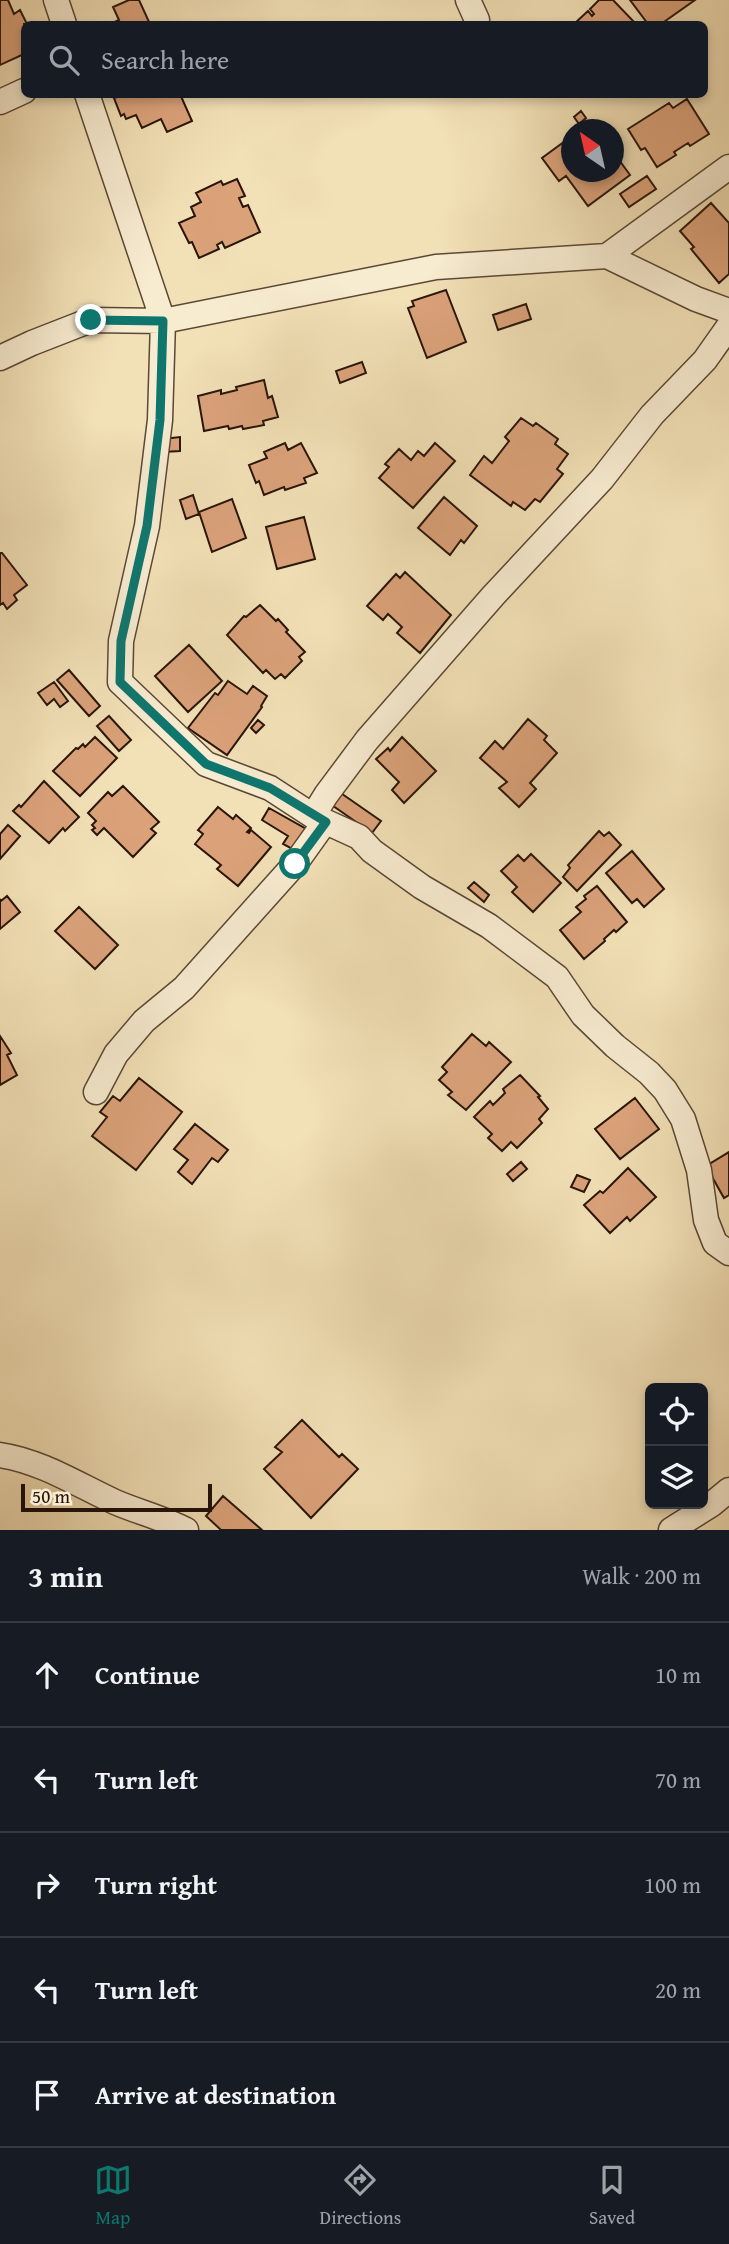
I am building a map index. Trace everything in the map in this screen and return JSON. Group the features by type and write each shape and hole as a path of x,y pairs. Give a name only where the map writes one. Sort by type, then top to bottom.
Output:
{"street":[{"path":"56,0 63,21"},
{"path":"0,102 21,92"},
{"path":"89,98 163,321 160,420 147,526 121,641 120,682 206,764 270,788 319,819 359,837 372,851 422,887 489,926 557,977 583,1015 615,1046 649,1073 683,1119 699,1170 706,1220 715,1243 729,1253"},
{"path":"607,256 729,167"},
{"path":"0,358 91,320 163,321 436,267 607,256 695,299 729,311"},
{"path":"96,1092 116,1054 144,1021 184,988 295,864 319,819 326,795 367,740 493,596 602,479 652,415 705,360 729,326"},
{"path":"0,1455 16,1457 62,1475 116,1502 186,1530"},
{"path":"671,1530 729,1490"}],"building":[{"path":"0,0 8,0 14,14 20,10 26,21 21,21 21,55 0,65"},
{"path":"129,0 139,0 149,21 117,21 119,20 113,7"},
{"path":"599,0 613,0 633,21 577,21 588,11 592,16 594,14 590,9"},
{"path":"630,0 695,0 665,21 646,21"},
{"path":"114,98 182,98 192,121 167,132 161,119 142,128 136,115 126,119 124,114 121,116"},
{"path":"687,99 709,134 690,146 688,143 674,152 676,155 657,167 645,148 641,150 628,129 669,103 673,108"},
{"path":"581,111 586,118 575,119 574,117"},
{"path":"561,144 561,180 559,181 542,158"},
{"path":"624,167 630,175 624,179"},
{"path":"647,176 656,189 629,207 620,194"},
{"path":"237,179 245,196 239,198 243,207 248,205 260,232 225,248 222,242 217,245 219,249 199,258 179,223 195,216 191,207 201,202 196,193 221,181 223,185"},
{"path":"570,182 621,182 588,206"},
{"path":"711,203 729,223 729,274 719,283 680,231"},
{"path":"446,290 466,342 427,358 408,308 414,306 412,301"},
{"path":"526,304 531,319 498,330 493,315"},
{"path":"362,362 366,373 340,383 336,371"},
{"path":"264,380 268,398 272,396 278,417 263,421 264,425 243,429 242,426 229,429 228,426 204,431 198,396 221,390 221,394"},
{"path":"521,418 533,426 536,423 558,439 555,444 568,454 557,469 563,474 540,502 535,499 525,510 513,502 511,506 470,475 484,456 492,463 509,441 505,437"},
{"path":"180,437 180,451 163,452 163,439"},
{"path":"285,443 288,450 301,443 317,473 304,478 306,483 285,490 284,487 264,495 249,465 267,458 264,452"},
{"path":"435,443 455,461 413,508 379,478 389,467 385,464 399,449 411,460 418,451 424,456"},
{"path":"193,495 199,514 186,519 180,500"},
{"path":"444,497 477,526 464,543 461,540 450,555 418,528"},
{"path":"232,499 246,538 212,552 199,512"},
{"path":"304,517 315,559 277,569 266,527"},
{"path":"0,553 27,585 14,595 17,600 7,609 3,603 0,605"},
{"path":"405,572 451,615 420,653 397,633 402,627 388,614 383,620 367,606 396,574 400,578"},
{"path":"260,605 276,621 278,619 305,652 299,657 302,661 285,678 281,674 275,679 266,670 263,673 227,635 244,616"},
{"path":"189,645 222,681 188,712 155,676"},
{"path":"69,670 100,706 89,716 57,680"},
{"path":"228,681 247,694 253,686 267,696 227,755 188,728 215,693 218,695"},
{"path":"54,682 68,701 60,707 54,699 47,705 38,693"},
{"path":"109,716 131,740 119,751 97,726"},
{"path":"528,719 547,736 544,740 557,753 530,783 536,789 519,807 499,788 507,782 480,758 495,741 503,749"},
{"path":"258,720 264,725 256,733 251,728"},
{"path":"95,737 117,758 80,796 53,771 76,748 83,744 85,747"},
{"path":"402,737 436,771 404,803 392,790 399,782 376,759 388,748 390,751"},
{"path":"44,781 79,817 65,831 63,828 49,843 13,811 19,805 21,807"},
{"path":"123,786 159,822 151,829 156,833 133,857 104,828 97,835 92,830 96,821 88,813 108,792 112,796"},
{"path":"335,789 381,821 372,833 326,801"},
{"path":"218,807 233,819 236,815 251,828 247,832 251,830 271,847 238,886 217,869 221,865 195,844 203,834 198,830"},
{"path":"269,808 308,830 296,851 283,844 288,836 262,820"},
{"path":"8,825 20,836 0,859 0,834"},
{"path":"599,831 604,836 609,832 621,845 577,891 563,877 570,868 568,865"},
{"path":"632,851 664,889 644,907 637,899 632,903 606,873"},
{"path":"531,854 561,883 533,912 512,892 517,887 501,871 518,855 524,861"},
{"path":"474,882 489,895 484,902 468,888"},
{"path":"597,886 627,922 616,932 614,930 584,959 560,930 581,912 576,907 586,899 584,896"},
{"path":"7,896 20,912 0,929 0,899 1,901"},
{"path":"79,907 118,945 95,969 55,931"},
{"path":"472,1034 486,1046 489,1042 511,1062 466,1110 448,1095 452,1092 439,1080 447,1072 442,1067"},
{"path":"0,1036 11,1053 7,1055 17,1075 0,1085"},
{"path":"520,1075 548,1109 539,1119 542,1123 517,1148 511,1142 502,1151 488,1138 492,1134 474,1117 490,1101 493,1105 505,1093 503,1089"},
{"path":"139,1078 182,1112 136,1170 92,1136 107,1117 100,1112 113,1096 120,1101"},
{"path":"635,1098 659,1129 620,1159 595,1129"},
{"path":"195,1124 228,1150 218,1162 212,1158 192,1184 178,1172 188,1160 174,1149"},
{"path":"729,1152 729,1195 724,1198 706,1166"},
{"path":"521,1162 527,1169 513,1181 507,1174"},
{"path":"628,1168 656,1197 630,1221 627,1217 610,1233 584,1205 600,1191 603,1193"},
{"path":"577,1175 590,1180 584,1192 571,1187"},
{"path":"302,1420 339,1457 342,1454 358,1469 311,1518 264,1469 282,1452 275,1447"},
{"path":"223,1496 262,1530 221,1530 206,1516"}],"route":[{"path":"91,320 163,321 160,420 147,526 121,641 120,682 206,764 270,788 326,822 295,864"}]}
